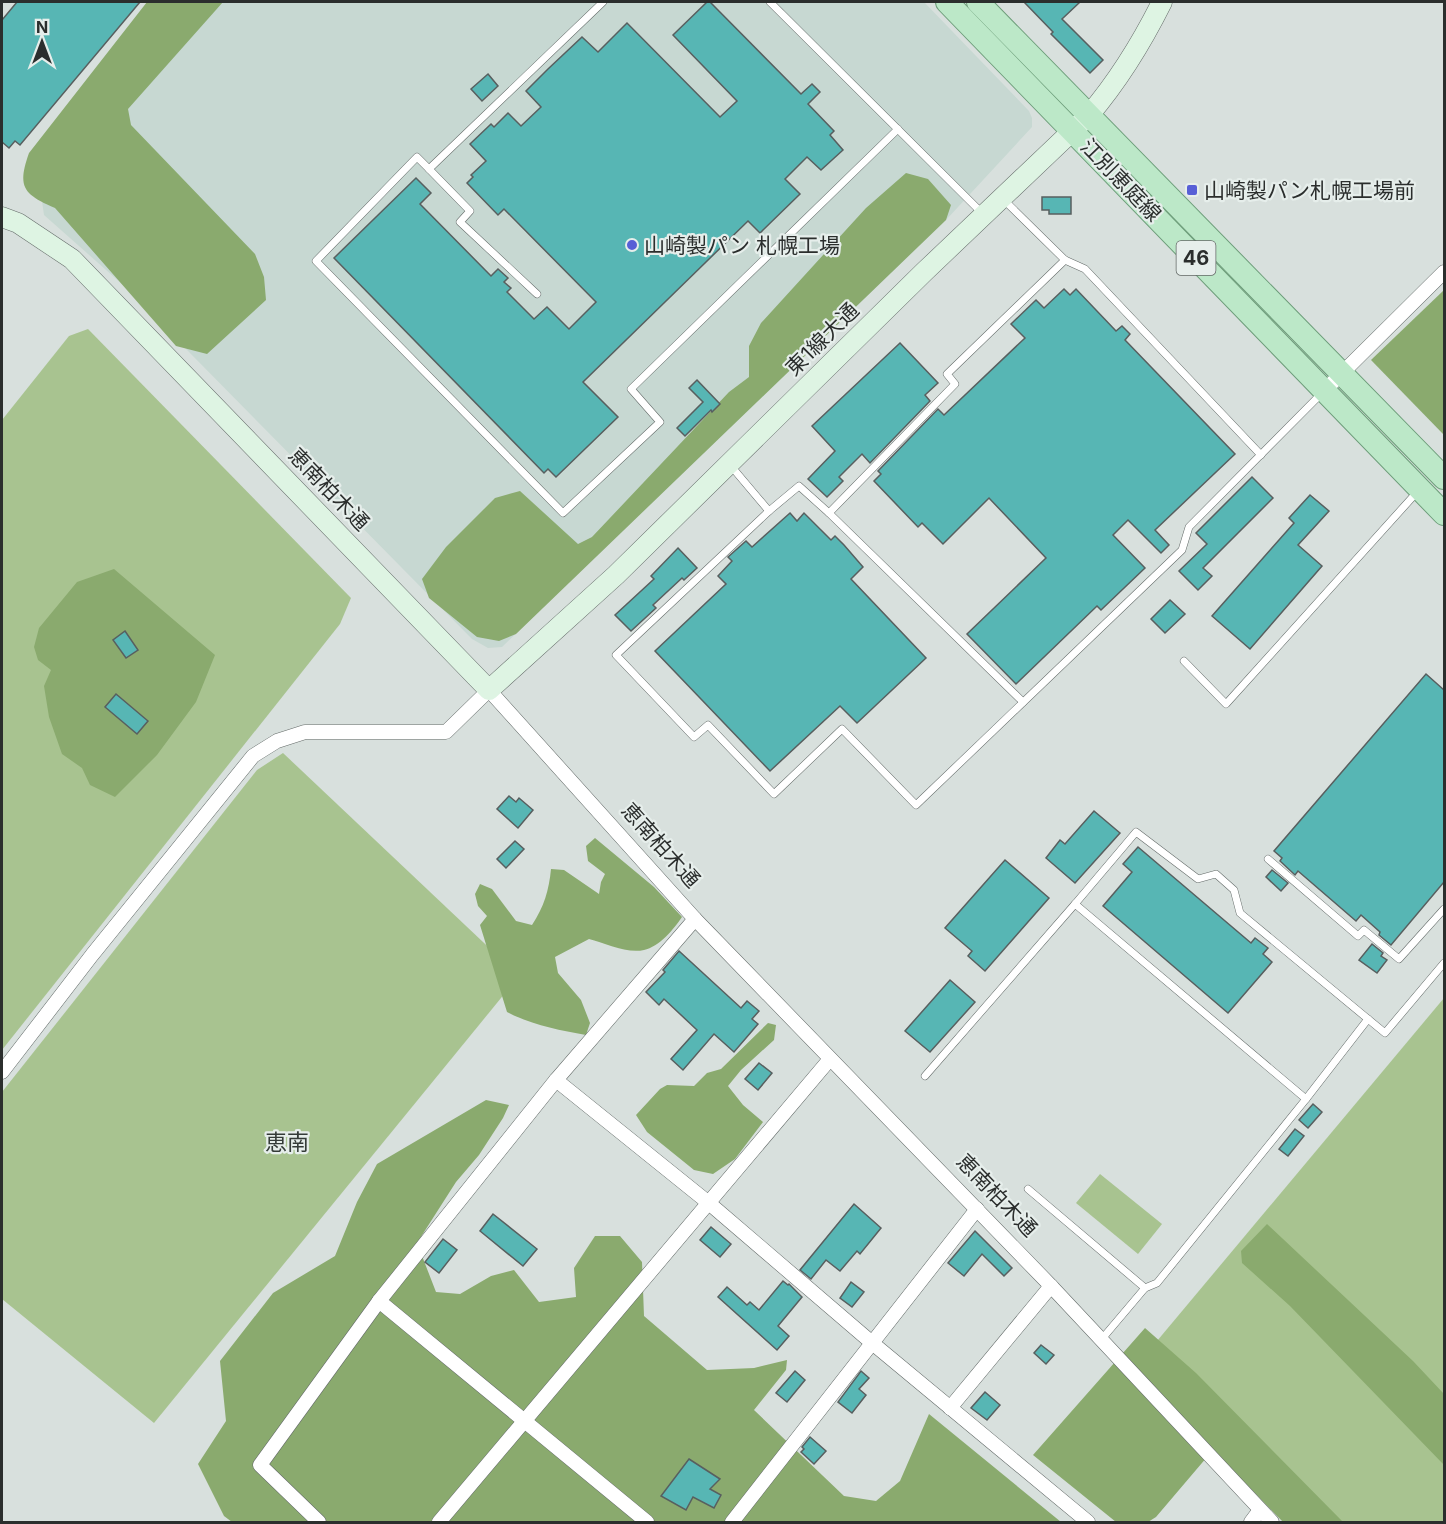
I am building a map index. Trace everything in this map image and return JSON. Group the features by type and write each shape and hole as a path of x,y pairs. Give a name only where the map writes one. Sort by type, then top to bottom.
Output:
{"main road":[{"name":"江別恵庭線","path":"947,2 1081,123 1342,374 1444,478"},
{"name":"江別恵庭線","path":"978,2 1081,123 1324,391 1444,514"}],"street":[{"name":"東1線大通","path":"489,690 616,575 983,214 1081,123 1107,93 1146,33 1162,2"},
{"name":"恵南柏木通","path":"2,217 18,224 72,259 489,690 695,919 1051,1286 1272,1522"},
{"path":"1324,391 1444,272"},
{"path":"2,1072 99,946 253,756 278,741 305,732 446,732 489,690"},
{"path":"319,1522 260,1465 379,1301 556,1080 695,919"},
{"path":"439,1522 710,1204 830,1059"},
{"path":"556,1080 710,1204 871,1342 1088,1522"},
{"path":"732,1522 977,1209"},
{"path":"950,1408 1051,1286"},
{"path":"379,1301 647,1522"},
{"path":"1251,1522 1260,1510"}],"lane":[{"path":"429,169 603,2"},
{"path":"770,2 983,214"},
{"path":"537,294 460,222 470,210 417,158 316,261 563,513 660,422 631,389 898,129"},
{"path":"1002,198 1065,260 1085,269 1261,455"},
{"path":"829,513 955,384 947,374 1065,260"},
{"path":"1023,702 799,486 769,511 616,655 694,737 708,725 774,794 842,729 916,805 1182,550 1189,527 1324,391"},
{"path":"729,464 769,511"},
{"path":"1184,661 1226,704 1420,489"},
{"path":"925,1076 1136,832 1198,879 1216,874 1234,890 1240,913 1385,1032 1444,963"},
{"path":"1268,859 1358,936 1364,930 1400,959 1444,909"},
{"path":"1075,904 1306,1099"},
{"path":"1101,1340 1145,1288 1157,1282 1368,1019"},
{"path":"1028,1189 1145,1288"}],"shaded area":[{"path":"178,2 924,2 1029,111 1032,127 946,220 502,647 488,648 472,639 123,285 44,215 39,181"}],"green space":[{"path":"147,2 223,2 128,109 131,125 255,254 264,277 266,300 207,354 176,346 55,208 30,193 24,182 25,165 29,153"},
{"path":"906,173 928,179 951,205 946,220 516,634 499,641 477,637 429,598 422,579 446,547 495,498 520,491 578,544 592,537 729,392 749,377 749,346 761,323 866,208"},
{"path":"1444,290 1444,435 1371,360"},
{"path":"88,329 351,598 340,624 2,1050 2,420 69,336"},
{"path":"114,569 215,655 196,702 157,755 115,797 90,785 82,768 62,754 49,717 44,686 51,670 38,660 34,647 39,628 77,582"},
{"path":"283,753 519,976 154,1423 2,1299 2,1092 257,770"},
{"path":"595,838 654,887 682,917 661,941 644,950 623,949 589,939 555,957 558,973 581,1000 590,1023 586,1035 536,1024 507,1012 480,925 487,916 478,906 475,894 480,884 492,889 516,921 532,925 545,898 551,869 564,870 599,894 605,874 588,861 586,846"},
{"path":"1444,998 1444,1522 1337,1522 1157,1341"},
{"path":"768,1023 776,1025 774,1040 741,1070 728,1086 743,1105 763,1122 735,1159 713,1174 694,1170 647,1132 636,1115 660,1089 667,1085 694,1086 707,1073 721,1069"},
{"path":"486,1100 509,1105 479,1155 456,1182 417,1243 436,1292 460,1294 491,1276 514,1270 539,1302 576,1297 574,1268 595,1236 620,1236 642,1262 644,1316 707,1370 754,1368 787,1360 786,1370 754,1410 844,1496 876,1501 900,1481 929,1414 1061,1522 232,1522 224,1516 198,1464 226,1421 220,1361 273,1293 335,1256 357,1202 377,1164"},
{"path":"1100,1174 1162,1224 1138,1254 1076,1203"},
{"path":"1267,1224 1413,1361 1444,1394 1444,1465 1290,1306 1242,1263 1241,1251"},
{"path":"1145,1328 1196,1373 1343,1522 1283,1522 1213,1450 1156,1517 1148,1522 1116,1522 1033,1455"}],"building":[{"path":"17,2 140,2 20,145 15,141 9,148 2,142 2,20"},
{"name":"山崎製パン 札幌工場","path":"707,2 710,2 801,94 812,84 820,92 808,104 834,131 830,135 843,150 821,170 807,157 785,179 800,194 760,233 748,221 583,382 618,417 556,477 548,469 544,473 334,258 416,178 431,193 420,204 491,276 498,269 508,278 504,282 511,288 507,292 534,319 547,307 569,329 596,302 504,209 498,215 467,183 473,177 471,175 486,161 470,144 491,124 494,127 508,113 521,126 541,107 526,91 548,69 582,37 598,52 627,23 720,117 737,101 673,35"},
{"path":"1024,2 1080,2 1062,19 1103,60 1090,73 1051,34 1053,32"},
{"path":"488,74 498,86 482,101 471,89"},
{"path":"1042,197 1071,197 1071,214 1049,214 1049,210 1042,210"},
{"path":"1064,289 1070,295 1076,289 1116,331 1122,326 1130,334 1125,340 1235,454 1155,530 1169,545 1161,553 1128,520 1113,535 1145,568 1101,610 1097,606 1016,684 967,634 1046,558 989,498 943,544 922,523 918,527 874,481 881,474 878,471 938,409 944,415 1025,338 1011,324 1036,300 1044,308"},
{"path":"900,343 938,383 925,395 930,401 870,463 862,454 839,477 843,481 827,497 808,479 835,451 812,426"},
{"path":"697,380 720,404 685,436 677,428 703,402 689,388"},
{"path":"1252,477 1273,498 1203,568 1212,576 1198,590 1179,571 1207,544 1196,533"},
{"path":"1310,495 1329,511 1298,545 1322,566 1250,649 1212,616 1294,523 1289,518"},
{"path":"790,513 797,521 804,513 831,540 835,536 844,545 863,567 851,579 926,658 857,723 840,706 770,771 655,651 726,584 718,576 732,561 728,557 746,541 752,547"},
{"path":"678,548 697,568 684,580 682,578 653,605 656,608 631,631 615,615 654,579 651,576"},
{"path":"1170,600 1185,614 1165,633 1151,619"},
{"path":"125,631 138,650 126,658 113,640"},
{"path":"1426,674 1444,690 1444,882 1391,945 1361,915 1356,921 1298,871 1295,875 1280,861 1282,858 1274,851"},
{"path":"116,694 148,721 137,734 105,707"},
{"path":"509,796 516,802 519,798 533,810 518,828 497,809"},
{"path":"1094,811 1120,833 1075,883 1046,858 1060,840 1065,844"},
{"path":"515,841 524,849 506,868 497,859"},
{"path":"1138,847 1251,943 1255,938 1268,948 1263,954 1272,962 1228,1013 1103,906 1132,872 1123,864"},
{"path":"1005,860 1049,898 985,971 968,956 972,951 945,928"},
{"path":"1272,870 1288,883 1281,891 1266,877"},
{"path":"1372,944 1383,953 1381,956 1387,960 1377,973 1359,960"},
{"path":"679,951 741,1008 747,1001 759,1011 752,1019 758,1024 734,1052 714,1034 683,1070 671,1059 697,1030 664,999 659,1005 646,992 665,972 663,970"},
{"path":"950,980 975,1002 930,1052 905,1031"},
{"path":"759,1063 772,1073 758,1090 745,1079"},
{"path":"1313,1104 1322,1112 1308,1128 1299,1120"},
{"path":"1295,1129 1304,1136 1288,1156 1279,1149"},
{"path":"854,1204 881,1228 860,1254 857,1251 840,1271 826,1260 811,1279 800,1270"},
{"path":"493,1214 537,1249 523,1266 480,1231"},
{"path":"711,1227 731,1244 720,1257 700,1240"},
{"path":"975,1231 1012,1268 1004,1276 982,1254 964,1276 948,1263"},
{"path":"443,1239 457,1250 439,1273 425,1262"},
{"path":"783,1281 802,1297 778,1326 789,1336 777,1350 718,1297 727,1287 747,1305 750,1302 759,1310"},
{"path":"851,1282 864,1292 852,1307 840,1298"},
{"path":"1041,1345 1054,1355 1046,1364 1034,1353"},
{"path":"795,1371 805,1380 787,1402 776,1393"},
{"path":"861,1371 869,1378 859,1389 866,1395 852,1413 838,1402"},
{"path":"985,1392 1000,1405 987,1420 971,1408"},
{"path":"810,1437 826,1451 814,1464 801,1452"},
{"path":"689,1459 720,1479 710,1489 721,1495 714,1508 693,1497 686,1510 661,1496"}],"place":[{"name":"山崎製パン札幌工場前","path":"1192,190"},
{"name":"山崎製パン 札幌工場","path":"632,245"}],"district":[{"name":"恵南","path":"287,1142"}]}
